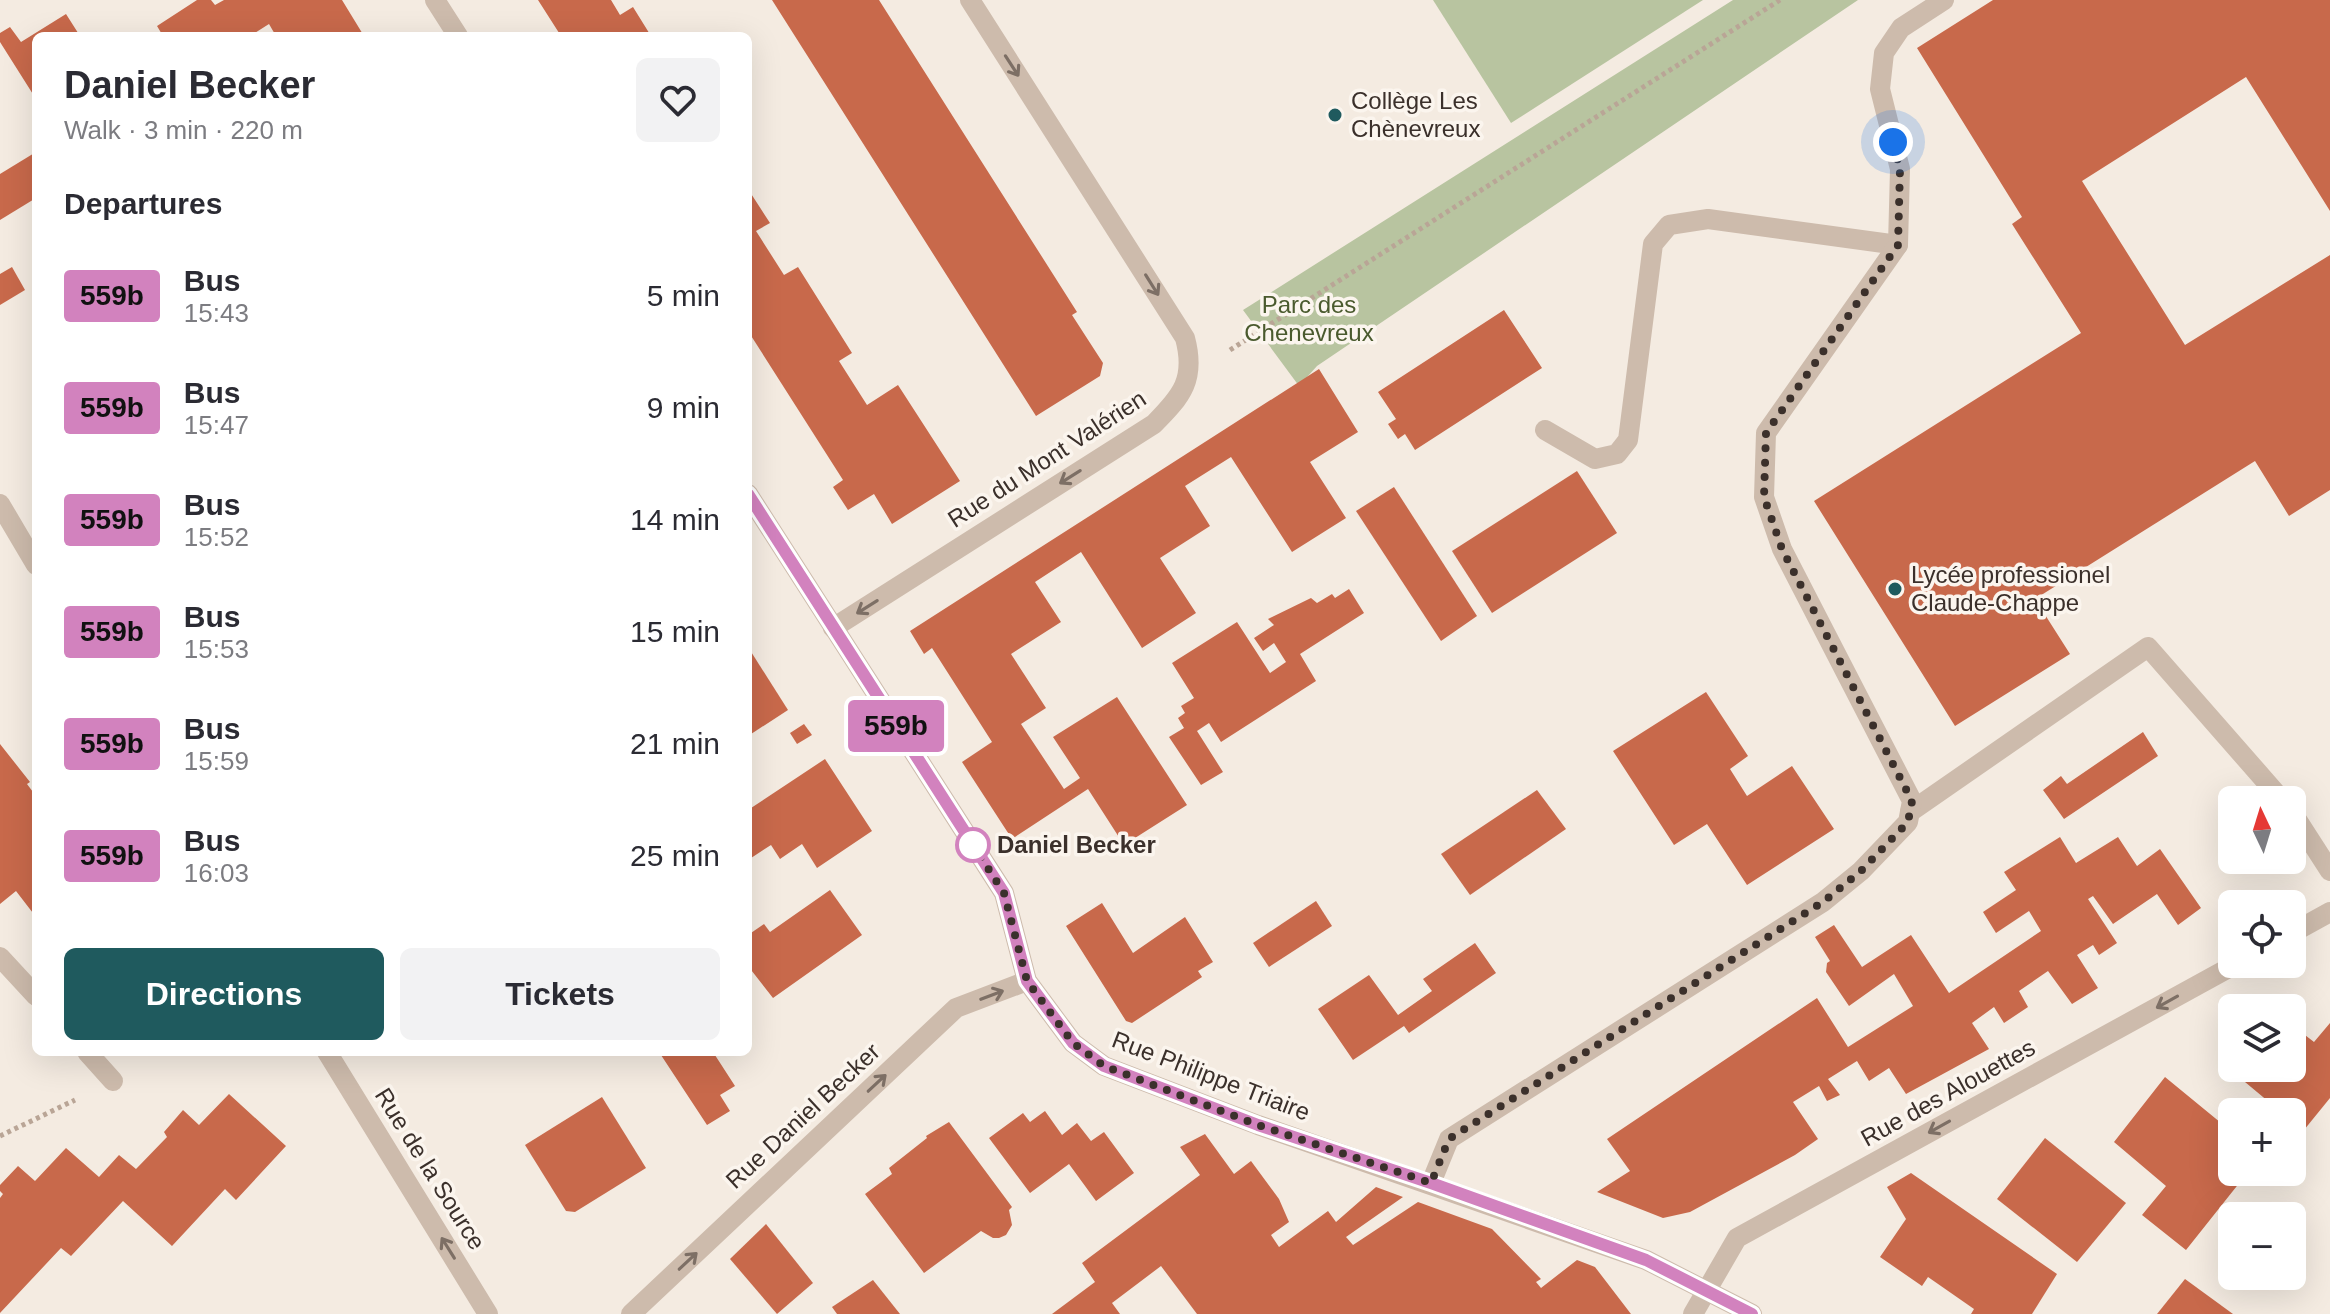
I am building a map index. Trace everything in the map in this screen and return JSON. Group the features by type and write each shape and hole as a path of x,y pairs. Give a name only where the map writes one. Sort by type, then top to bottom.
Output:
{"street":[{"path":"435,0 455,32"},
{"path":"970,0 1185,338 1190,357 1189,377"},
{"path":"1431,1183 1449,1139 1823,902 1861,871 1908,822 1912,801 1782,549 1764,497 1766,433 1898,245 1900,169 1880,89 1884,53 1901,28 1944,0"},
{"path":"1545,430 1595,459 1617,454 1628,440 1653,244 1669,225 1708,219 1898,245"},
{"name":"Rue du Mont Valérien","path":"833,628 1154,424 1176,402 1189,377"},
{"name":"Rue Philippe Triaire","path":"752,500 1004,893 1027,981 1073,1043 1104,1066 1258,1125 1646,1260 1752,1314"},
{"path":"0,504 32,558"},
{"path":"1910,812 2148,647 2270,786"},
{"path":"2306,834 2330,871"},
{"path":"2306,925 2330,912"},
{"path":"0,957 32,992"},
{"name":"Rue des Alouettes","path":"1693,1314 1737,1238 2218,974"},
{"name":"Rue Daniel Becker","path":"631,1314 956,1008 1027,981"},
{"path":"91,1056 113,1081"},
{"name":"Rue de la Source","path":"329,1056 488,1314"},
{"path":"1709,1290 1716,1314"}],"path":[{"path":"1189,377 1780,0"}],"green space":[{"path":"1433,0 1703,0 1511,123"},
{"name":"Parc des Chenevreux","path":"1733,0 1858,0 1317,366 1299,386 1243,310"}],"building":[{"path":"197,0 211,0 215,5 224,0 342,0 362,32 274,32 269,24 256,32 161,32 157,26"},
{"path":"538,0 611,0 620,15 633,7 649,32 558,32"},
{"path":"772,0 879,0 1077,312 1072,315 1103,363 1100,376 1036,416"},
{"path":"1993,0 2330,0 2330,211 2246,77 2082,181 2185,345 2330,255 2330,490 2289,516 2255,461 2035,599 2070,654 1955,726 1814,501 2081,333 2012,224 2022,217 1917,48"},
{"path":"66,14 77,32 37,32"},
{"path":"10,27 21,42 32,35 32,93 0,42 0,33"},
{"path":"32,154 32,200 0,220 0,174"},
{"path":"752,195 770,223 756,231 784,275 798,267 852,353 839,361 867,405 898,385 960,481 892,524 874,494 848,510 833,487 843,480 752,337"},
{"path":"12,267 25,290 0,305 0,274"},
{"path":"1504,310 1542,368 1415,450 1405,434 1398,439 1388,424 1396,419 1378,392"},
{"path":"1319,369 1358,432 1310,462 1346,518 1292,552 1231,457 1185,486 1210,526 1160,558 1196,613 1142,648 1081,552 1035,582 1061,622 1011,654 1046,708 1021,724 1064,789 1080,778 1053,737 1117,697 1187,805 1124,845 1088,789 1012,839 962,762 992,742 932,648 924,654 910,631"},
{"path":"1577,471 1617,533 1492,613 1452,551"},
{"path":"1394,487 1477,616 1441,641 1356,511"},
{"path":"1349,589 1364,613 1300,654 1316,681 1221,742 1209,723 1197,731 1223,772 1201,785 1169,737 1184,728 1178,718 1185,713 1181,706 1194,698 1172,663 1237,622 1270,673 1286,662 1274,643 1263,651 1254,638 1274,625 1268,619 1311,598 1317,603 1332,594 1335,598"},
{"path":"752,653 788,710 752,733"},
{"path":"1706,692 1748,756 1730,769 1747,796 1792,766 1834,829 1747,885 1707,824 1674,845 1613,751"},
{"path":"804,724 812,735 797,744 790,733"},
{"path":"2143,732 2158,756 2064,819 2043,790 2061,776 2067,784"},
{"path":"0,744 30,782 27,784 32,791 32,912 16,891 0,904"},
{"path":"825,759 872,831 817,868 802,844 780,859 771,845 752,857 752,807"},
{"path":"1537,790 1566,829 1470,895 1441,854"},
{"path":"2060,837 2076,863 2118,837 2137,866 2160,849 2201,908 2178,925 2157,894 2113,924 2093,896 2088,899 2117,943 2099,955 2093,945 2077,955 2098,988 2072,1004 2048,971 2019,991 2028,1007 2004,1023 1994,1007 1972,1023 1989,1049 1906,1094 1889,1068 1869,1081 1857,1061 1828,1079 1840,1095 1827,1101 1819,1086 1793,1102 1818,1139 1795,1155 1690,1212 1663,1218 1597,1192 1630,1171 1607,1139 1817,998 1848,1047 1913,1006 1894,974 1849,1006 1826,972 1830,961 1815,937 1834,925 1862,967 1911,935 1949,993 2041,931 2029,911 1996,933 1983,912 2016,890 2004,872"},
{"path":"830,890 862,935 773,998 752,971 752,932 764,924 770,932"},
{"path":"1316,901 1332,926 1269,967 1253,943"},
{"path":"1102,903 1133,953 1185,917 1213,962 1198,971 1202,977 1132,1023 1126,1021 1066,926"},
{"path":"1475,943 1496,973 1409,1033 1404,1026 1353,1060 1318,1009 1369,975 1398,1015 1432,991 1423,979"},
{"path":"2330,1023 2330,1098 2306,1128 2306,1098 2264,1098 2245,1082 2306,1082 2306,1036 2314,1042"},
{"path":"662,1056 716,1056 735,1086 720,1095 730,1111 707,1125"},
{"path":"2165,1077 2218,1121 2218,1186 2237,1186 2224,1202 2218,1202 2218,1210 2186,1250 2142,1215 2166,1186 2114,1142"},
{"path":"229,1094 286,1146 236,1200 225,1189 172,1246 123,1201 71,1256 61,1248 0,1313 0,1198 3,1194 0,1185 18,1166 35,1181 66,1148 99,1177 119,1155 136,1169 167,1137 164,1132 183,1110 199,1125"},
{"path":"602,1097 646,1168 575,1212 566,1211 525,1145"},
{"path":"1045,1111 1062,1135 1077,1123 1091,1141 1104,1132 1134,1173 1096,1201 1069,1164 1030,1193 989,1138 1023,1113 1030,1122"},
{"path":"949,1122 1012,1207 1009,1210 1012,1225 1006,1235 999,1238 981,1231 924,1273 865,1194 892,1174 889,1168 926,1136"},
{"path":"1205,1134 1234,1174 1251,1161 1279,1199 1289,1222 1271,1235 1279,1247 1328,1211 1336,1222 1376,1187 1403,1197 1346,1237 1353,1245 1418,1202 1492,1229 1541,1279 1536,1282 1541,1288 1577,1260 1595,1267 1631,1314 1197,1314 1161,1266 1112,1303 1120,1314 1052,1314 1095,1282 1082,1263 1200,1175 1180,1147"},
{"path":"2045,1138 2126,1203 2077,1262 1997,1199"},
{"path":"1911,1173 2057,1274 2032,1314 1971,1314 1974,1309 1928,1277 1922,1286 1880,1257 1906,1219 1887,1187"},
{"path":"766,1224 813,1283 777,1314 730,1259"},
{"path":"2185,1279 2233,1314 2157,1314"},
{"path":"873,1280 900,1314 837,1314 832,1307"}],"bus line":[{"name":"559b","path":"752,500 1004,893 1027,981 1073,1043 1104,1066 1258,1125 1646,1260 1752,1314"}],"place":[{"name":"Collège Les Chènevreux","path":"1335,115"},
{"name":"Lycée professionel Claude-Chappe","path":"1895,589"},
{"name":"Daniel Becker","path":"973,845"}],"route":[{"path":"973,845 1004,893 1027,981 1073,1043 1104,1066 1258,1125 1431,1183 1449,1139 1823,902 1861,871 1908,822 1912,801 1782,549 1764,497 1766,433 1898,245 1900,169 1893,142"}]}
